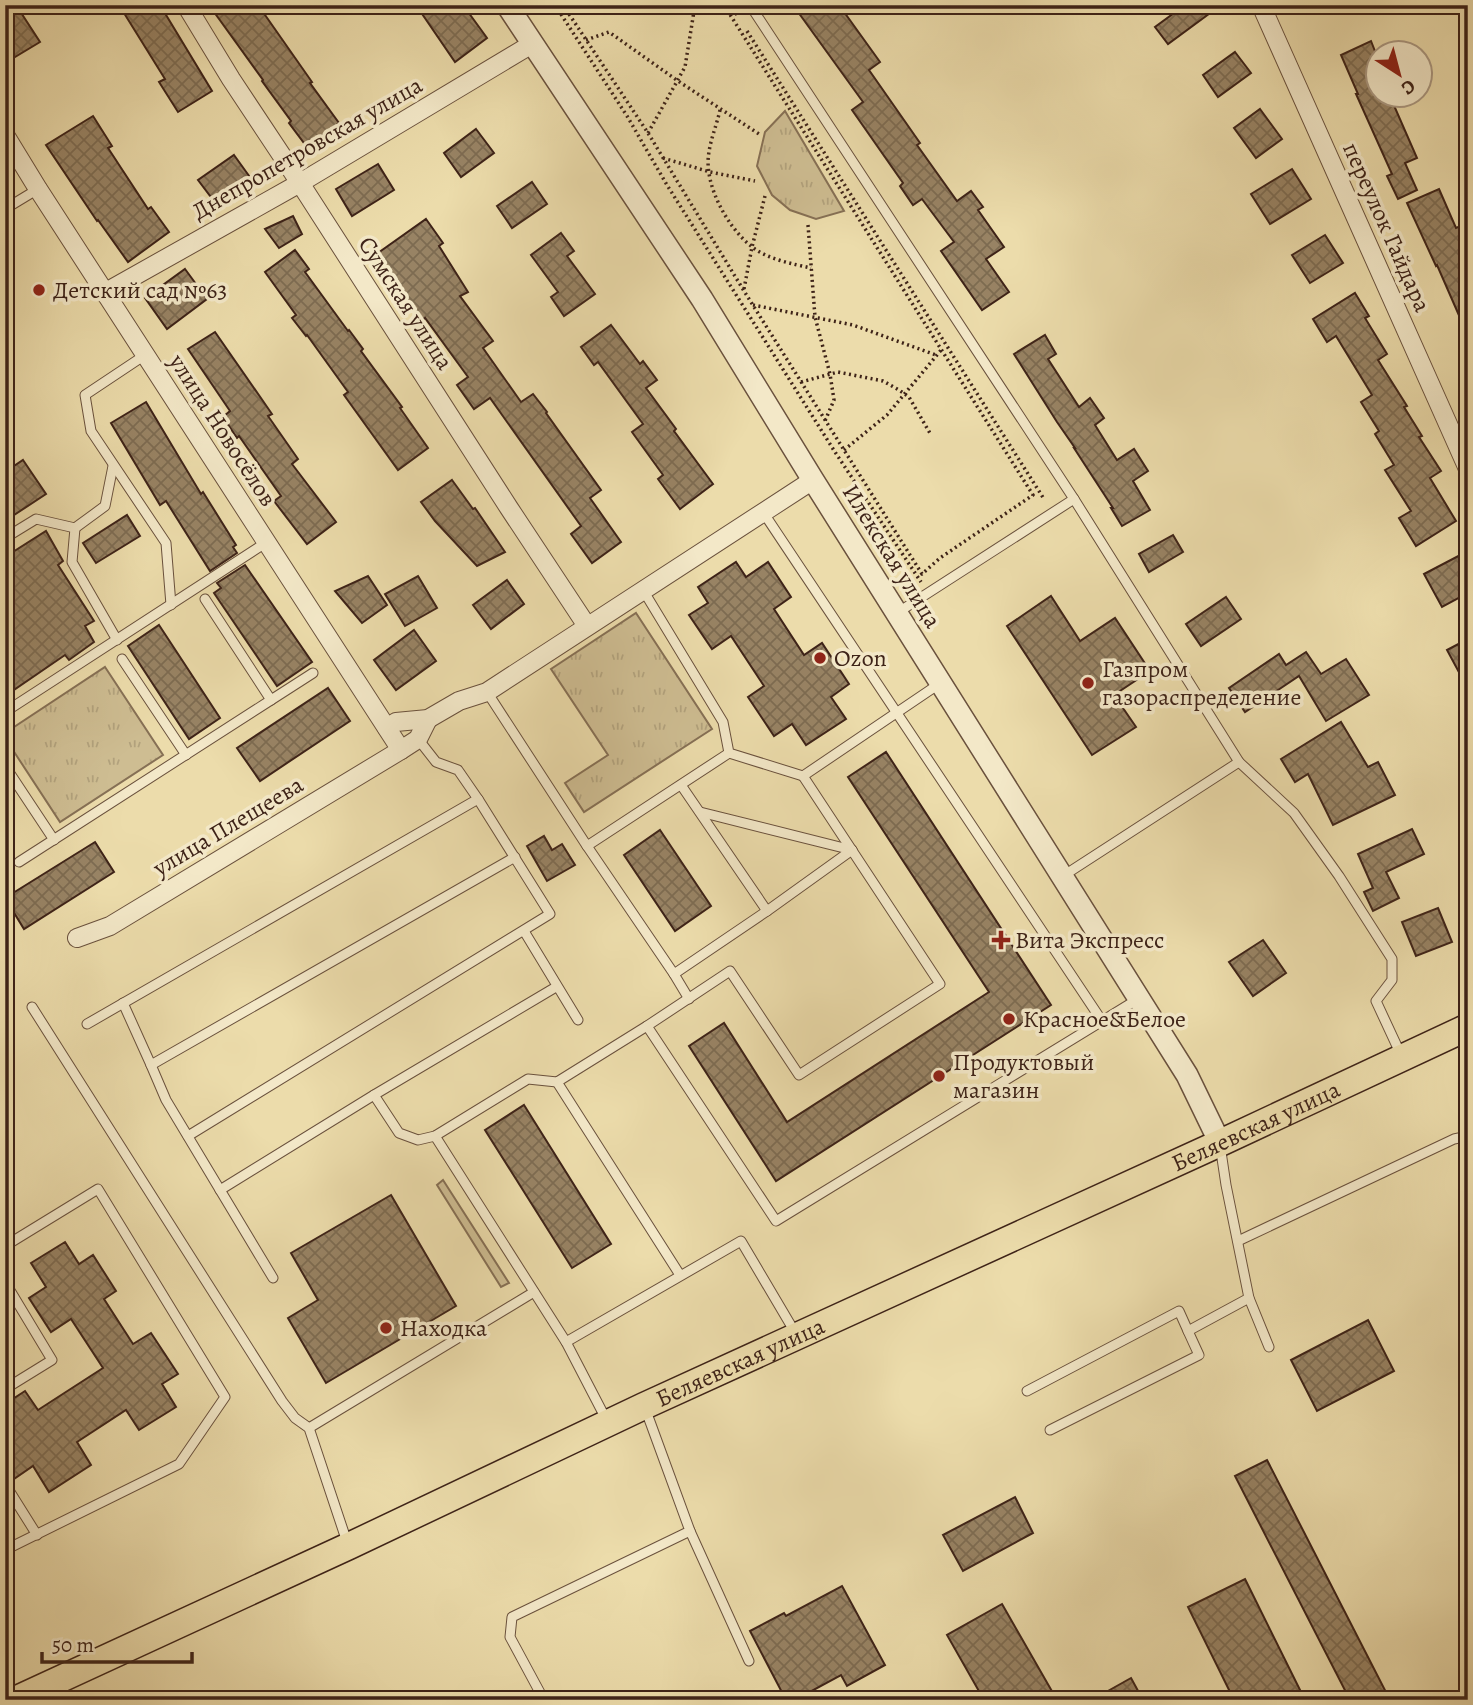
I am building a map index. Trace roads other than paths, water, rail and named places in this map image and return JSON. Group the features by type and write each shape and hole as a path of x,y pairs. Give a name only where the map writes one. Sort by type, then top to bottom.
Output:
{"main road":[{"name":"Беляевская улица","path":"15,1700 644,1406 1468,1027"}],"street":[{"name":"Сумская улица","path":"186,5 230,79 587,626"},
{"name":"Илекская улица","path":"507,5 702,299 813,481 1187,1075 1220,1143"},
{"name":"переулок Гайдара","path":"1261,5 1468,469"},
{"name":"Днепропетровская улица","path":"106,292 300,183 532,44"},
{"name":"улица Новосёлов","path":"5,135 401,750"},
{"path":"387,728 396,722 428,719 459,701 487,692 813,481"},
{"path":"418,739 428,719"},
{"name":"улица Плещеева","path":"77,938 110,926 418,739"}],"lane":[{"path":"750,5 1073,499 1239,762 1294,813 1339,876 1392,960 1392,980 1376,1001 1403,1058"},
{"path":"5,209 38,189"},
{"path":"145,355 85,395 91,431 166,543 171,605"},
{"path":"113,466 105,506 75,528 72,562 117,640"},
{"path":"897,613 1073,499"},
{"path":"763,512 1102,1021"},
{"path":"5,538 36,519 75,528"},
{"path":"5,712 267,542"},
{"path":"643,590 723,722 729,753"},
{"path":"205,599 271,701"},
{"path":"122,659 186,755"},
{"path":"19,862 313,673"},
{"path":"803,776 941,683"},
{"path":"487,692 689,999"},
{"path":"188,1136 551,914 458,770 436,762 418,739"},
{"path":"374,1095 400,1133 418,1140 435,1136 528,1079 557,1082 730,971 799,1075 940,984 803,776 729,753"},
{"path":"587,846 729,753"},
{"path":"1063,876 1239,762"},
{"path":"5,766 54,840"},
{"path":"681,785 767,911"},
{"path":"87,1024 478,799"},
{"path":"700,812 852,850"},
{"path":"674,974 852,850"},
{"path":"151,1065 515,857"},
{"path":"524,931 578,1020"},
{"path":"220,1190 556,987"},
{"path":"648,1026 776,1222 1139,998"},
{"path":"123,1003 166,1100 273,1278"},
{"path":"32,1007 282,1401 295,1418 309,1428 349,1546"},
{"path":"557,1082 680,1275"},
{"path":"435,1136 566,1342 608,1424"},
{"path":"1238,1241 1454,1139 1468,1136"},
{"path":"1220,1143 1249,1298 1269,1347"},
{"path":"5,1246 98,1189 225,1397 179,1464 5,1550"},
{"path":"566,1342 741,1241 797,1336"},
{"path":"5,1282 51,1360 5,1389"},
{"path":"309,1428 534,1292"},
{"path":"1188,1331 1249,1298"},
{"path":"1027,1391 1179,1311 1199,1355 1050,1430"},
{"path":"644,1406 690,1531 749,1661"},
{"path":"5,1484 37,1535"},
{"path":"544,1700 510,1637 512,1617 690,1531"}],"place":[{"name":"Детский сад №63","path":"39,290"},
{"name":"Ozon","path":"820,658"},
{"name":"Газпром газораспределение","path":"1088,683"},
{"name":"Вита Экспресс","path":"1001,940"},
{"name":"Красное&Белое","path":"1009,1019"},
{"name":"Продуктовый магазин","path":"939,1076"},
{"name":"Находка","path":"386,1328"}]}
